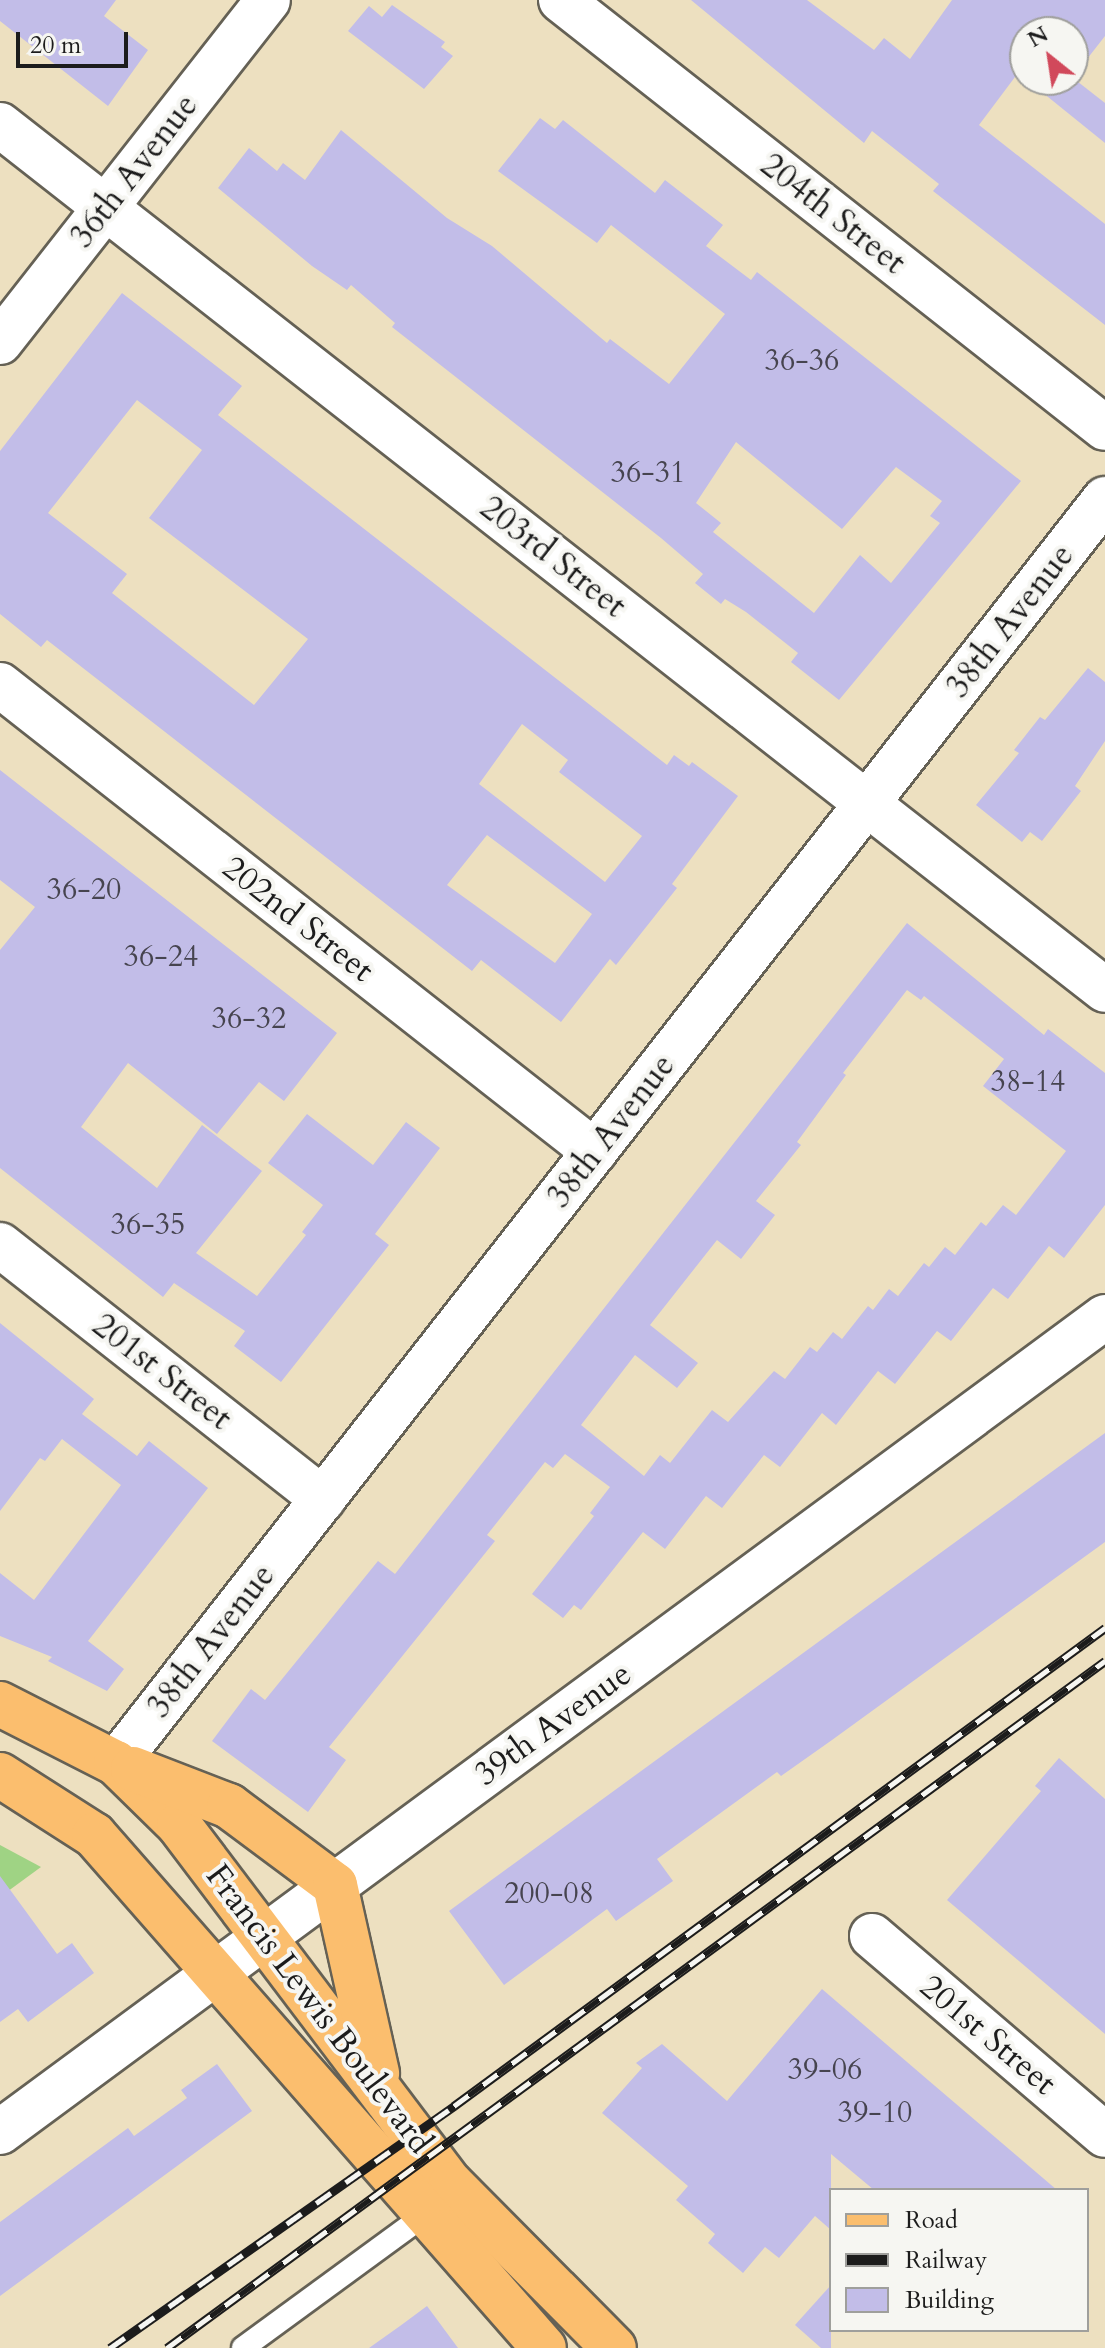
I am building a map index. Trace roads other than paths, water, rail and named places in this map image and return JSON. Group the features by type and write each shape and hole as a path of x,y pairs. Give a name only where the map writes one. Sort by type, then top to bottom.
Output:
{"main road":[{"name":"Francis Lewis Boulevard","path":"0,1704 116,1763 179,1825 451,2184 614,2348"},
{"path":"116,1763 229,1806 335,1885 380,2087"},
{"name":"Francis Lewis Boulevard","path":"0,1775 94,1835 544,2348"}],"street":[{"name":"36th Avenue","path":"0,342 268,0"},
{"name":"204th Street","path":"561,0 1105,428"},
{"name":"203rd Street","path":"0,125 1105,990"},
{"name":"38th Avenue","path":"116,1763 1105,499"},
{"name":"202nd Street","path":"0,685 595,1152"},
{"name":"201st Street","path":"0,1245 323,1499"},
{"name":"39th Avenue","path":"0,2132 1105,1317"},
{"name":"201st Street","path":"872,1936 1105,2135"}],"lane":[{"path":"243,2348 425,2215"}],"railway":[{"path":"110,2348 454,2106 1105,1628"},
{"path":"167,2348 1105,1661"}]}
